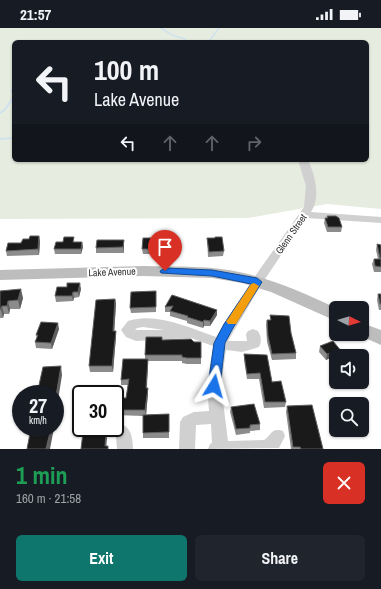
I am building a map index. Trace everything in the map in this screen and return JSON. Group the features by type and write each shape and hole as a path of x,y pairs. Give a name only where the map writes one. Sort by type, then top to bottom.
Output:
{"main road":[{"name":"Lake Avenue","path":"0,276 176,271 218,274 257,282 296,295 329,312"},
{"path":"369,332 381,338"}],"street":[{"name":"Glenn Street","path":"218,449 214,386 220,343 228,327 257,282 305,215 309,207 311,193 309,177 304,162"},
{"path":"305,215 381,220"},
{"path":"189,334 234,346 250,346 254,343 253,334"},
{"path":"187,449 188,422 191,419 196,418 217,417"},
{"path":"124,434 125,449"},
{"path":"218,449 267,447 273,443 277,436"}],"shaded area":[{"path":"0,28 381,28 381,209 327,204 248,218 0,219"}],"building":[{"path":"327,216 336,216 339,218 342,227 328,227 325,218 328,218"},
{"path":"30,236 39,236 38,249 6,251 8,243 21,243 23,239 29,239"},
{"path":"64,237 74,237 73,242 82,242 81,249 54,249 56,242 63,242"},
{"path":"222,237 224,251 209,252 207,238"},
{"path":"143,238 151,238 151,241 164,241 164,249 142,249"},
{"path":"97,240 124,240 123,247 96,248"},
{"path":"377,244 381,245 381,258 380,258"},
{"path":"374,259 381,259 381,267 375,266"},
{"path":"67,283 80,283 78,292 73,292 72,296 55,296 57,287 67,287"},
{"path":"21,289 18,300 8,301 7,306 2,306 0,310 0,291"},
{"path":"156,291 156,307 130,308 131,292"},
{"path":"378,294 381,294 381,304 380,304"},
{"path":"172,295 217,310 210,321 204,320 203,322 187,317 188,316 170,311 173,306 165,307"},
{"path":"115,299 113,331 116,331 112,366 89,366 96,300"},
{"path":"270,315 289,316 296,353 272,354 268,336 267,320 271,320"},
{"path":"41,322 58,323 51,343 35,342"},
{"path":"146,337 162,337 162,340 191,339 194,342 201,342 201,358 187,358 182,357 182,355 145,355"},
{"path":"333,341 340,349 329,349 329,354 327,354 320,346"},
{"path":"244,354 267,355 272,382 281,381 286,402 265,402 260,373 247,374"},
{"path":"123,359 148,359 146,388 148,388 145,410 124,410 124,398 126,398 129,379 121,380"},
{"path":"61,366 58,385 39,385 43,367"},
{"path":"254,404 260,424 250,425 250,428 236,429 231,407"},
{"path":"312,405 323,449 301,449 300,447 293,447 287,406"},
{"path":"169,414 169,432 143,433 143,415"},
{"path":"29,437 49,437 46,449 27,449"},
{"path":"82,437 106,437 105,446 108,446 108,449 81,449"}],"waterway":[{"path":"161,28 172,35 185,40"},
{"path":"210,40 219,28"},
{"path":"0,113 5,110 12,100"},
{"path":"0,139 12,138"}],"slow traffic":[{"path":"232,321 254,286"}],"route":[{"path":"165,271 186,271 229,275 257,282 228,327 220,343 214,386"}]}
